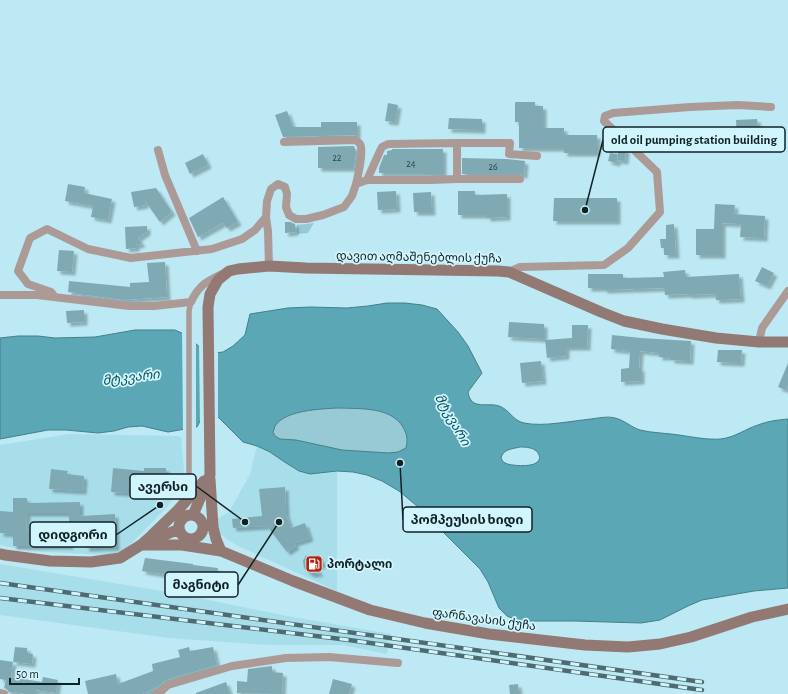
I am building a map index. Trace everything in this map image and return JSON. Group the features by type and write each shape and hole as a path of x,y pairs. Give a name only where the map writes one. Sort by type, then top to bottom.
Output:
{"main road":[{"name":"დავით აღმაშენებლის ქუჩა","path":"229,271 269,266 509,272 624,321 708,336 759,342 784,342"},
{"path":"221,551 212,527 207,311 210,294 218,280 229,271"},
{"path":"193,515 210,470"},
{"path":"0,554 50,561 91,562 120,558 140,545 167,521 210,470"},
{"path":"193,515 202,522 203,529 197,538 189,539 182,536 179,525 182,518 193,515"},
{"path":"140,545 179,529"},
{"path":"202,532 221,551"},
{"path":"140,545 182,545 221,551"},
{"name":"ფარნავასის ქუჩა","path":"221,551 292,581 370,610 425,623 490,634 585,645 628,647 660,644 691,637 752,617 788,609"}],"street":[{"path":"509,272 520,267 604,265 628,248 660,212 657,172 604,121 604,116 614,113 690,107 738,105 771,107"},
{"path":"269,266 266,217 267,201 270,189 278,184 285,187 287,194 286,207 289,215 296,219 306,219 323,215 344,207 352,196 360,169 361,147 355,140 284,142"},
{"path":"367,180 380,151 388,144 510,143 509,154 537,156"},
{"path":"457,144 457,179"},
{"path":"158,150 165,175 197,251"},
{"path":"356,184 367,180 520,179"},
{"path":"55,297 51,292 28,284 18,271 30,238 47,229 88,249 131,258 212,249 242,239 255,230 266,217"},
{"name":"დავით აღმაშენებლის ქუჩა","path":"191,302 196,293 206,282 229,271"},
{"path":"759,342 762,328 788,291"},
{"path":"0,295 37,295 129,306 154,306 191,302 189,312 189,483"},
{"path":"156,694 168,685 232,666 286,658 329,657 398,663"},
{"path":"0,693 4,694"}],"shaded area":[{"path":"314,223 308,233 297,234 297,225"},
{"path":"337,408 373,410 390,415 403,427 407,440 406,448 398,452 389,453 342,450 296,440 280,439 275,436 273,432 275,426 280,421 295,414 304,411"},
{"path":"69,434 181,437 184,470 177,494 166,508 124,551 106,555 29,551 0,545 0,445"},
{"path":"257,446 270,452 299,471 310,474 337,471 337,591 236,545 211,528 208,524 229,512 250,474"},
{"path":"0,564 174,593 287,616 391,634 387,654 343,645 268,645 169,638 0,615"}],"water":[{"name":"მტკვარი","path":"387,303 405,303 437,309 458,332 468,346 482,373 468,392 472,402 480,405 499,406 520,422 548,424 609,417 618,419 637,429 645,431 700,438 721,439 731,437 766,423 788,419 788,588 754,591 702,600 660,620 641,623 519,621 507,616 499,608 488,582 480,569 417,506 399,491 382,481 367,475 353,472 337,471 310,474 299,471 270,452 243,442 218,417 202,417 197,427 168,432 142,426 128,427 98,433 48,430 0,439 0,338 18,336 55,338 95,337 135,330 175,330 186,335 202,349 214,353 223,352 233,346 245,335 250,314 288,308 347,308","holes":["337,408 373,410 390,415 403,427 407,440 406,448 398,452 389,453 342,450 296,440 280,439 275,436 273,432 275,426 287,417 304,411","520,447 535,450 539,454 538,461 530,465 520,466 503,462 501,458 504,453 508,450"]}],"pier":[{"path":"182,331 196,340 196,429 183,431"},
{"path":"199,343 203,347 218,351 218,419 203,419 200,425"}],"building":[{"path":"515,102 535,102 535,106 543,106 543,128 564,128 564,135 597,135 597,153 564,153 564,148 519,148 519,122 515,122"},
{"path":"388,103 398,105 395,122 385,121"},
{"path":"287,111 293,127 321,127 321,122 357,122 357,135 283,137 275,115"},
{"path":"449,118 482,119 482,130 448,129"},
{"path":"757,119 759,139 737,141 736,120"},
{"path":"619,145 626,150 625,161 617,160"},
{"path":"354,146 356,152 354,168 318,168 318,147"},
{"path":"392,149 443,149 443,174 379,173 379,168 384,155 387,155 387,151"},
{"path":"610,153 618,154 617,163 608,161"},
{"path":"203,154 208,165 190,174 185,163"},
{"path":"462,158 525,161 524,175 462,174"},
{"path":"68,184 85,187 84,193 112,199 108,220 91,217 93,206 65,201"},
{"path":"156,188 172,212 160,222 145,201 145,205 134,207 131,192"},
{"path":"396,191 397,209 378,210 377,192"},
{"path":"458,191 475,191 475,195 507,194 507,217 487,218 487,215 458,215"},
{"path":"431,192 432,212 414,212 413,193"},
{"path":"223,197 238,222 227,228 223,223 198,237 189,218"},
{"path":"554,198 617,198 617,221 553,221"},
{"path":"715,204 735,205 734,214 765,216 764,238 740,237 741,224 722,223 722,255 696,255 696,229 714,229"},
{"path":"285,222 295,224 295,232 285,233"},
{"path":"674,224 676,255 664,255 664,248 661,248 660,239 666,239 666,225"},
{"path":"147,226 147,232 138,238 142,244 136,245 136,248 126,249 125,227"},
{"path":"59,250 74,251 72,272 57,271"},
{"path":"165,262 167,297 124,300 68,292 69,281 130,287 130,283 149,282 147,263"},
{"path":"762,267 774,273 767,286 755,281"},
{"path":"685,270 686,277 739,274 741,299 716,300 715,294 665,295 664,288 604,290 604,288 588,288 588,274 623,274 623,278 664,277 663,272"},
{"path":"84,310 84,322 67,323 66,311"},
{"path":"509,322 544,324 544,339 508,337"},
{"path":"572,325 588,325 587,347 566,347 566,356 547,358 545,340 572,338"},
{"path":"612,335 691,341 690,361 671,360 671,357 659,357 659,353 640,351 639,368 641,368 641,381 621,382 621,369 629,368 630,351 611,349"},
{"path":"718,350 742,350 741,363 717,362"},
{"path":"541,361 543,381 522,383 520,363"},
{"path":"788,363 788,386 786,390 778,387"},
{"path":"113,468 144,471 144,468 166,468 166,487 144,488 144,486 128,485 128,493 111,492"},
{"path":"51,469 68,471 67,474 84,476 83,491 49,489"},
{"path":"285,487 286,514 291,528 305,523 310,538 294,543 296,546 287,552 267,526 233,528 232,519 262,516 259,489"},
{"path":"13,498 27,498 27,503 80,502 80,516 115,514 116,547 86,548 85,531 69,531 70,546 13,546 13,534 0,533 0,511 13,512","holes":["27,513 69,513 69,530 26,531"]},
{"path":"306,555 310,560 318,555 323,563 316,568 320,573 312,574 304,568 303,561"},
{"path":"145,558 218,568 216,585 183,581 182,585 174,583 175,576 142,571"},
{"path":"15,647 27,648 27,653 33,654 32,664 13,662"},
{"path":"189,647 190,651 213,647 217,665 166,680 156,688 142,694 88,694 85,681 116,674 118,684 153,671 152,664 180,657 178,650"},
{"path":"0,660 13,662 11,677 42,682 43,677 58,680 56,693 36,690 36,694 9,692 4,688 6,680 0,679"},
{"path":"272,666 272,672 283,673 282,694 237,693 237,681 247,682 248,669"},
{"path":"333,679 352,684 349,694 329,694"},
{"path":"226,682 230,694 196,694 196,693"},
{"path":"518,684 519,694 510,694 509,685"}],"railway":[{"path":"0,583 702,682"},
{"path":"0,598 349,640 702,690"}],"place":[{"name":"old oil pumping station building","path":"585,210"},
{"name":"პომპეუსის ხიდი","path":"400,463"},
{"name":"დიდგორი","path":"160,505"},
{"name":"ავერსი","path":"245,522"},
{"name":"მაგნიტი","path":"279,522"},
{"name":"პორტალი","path":"314,564"}]}
